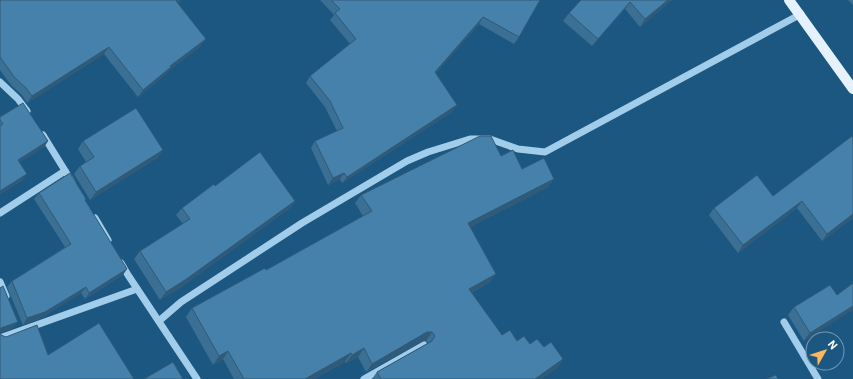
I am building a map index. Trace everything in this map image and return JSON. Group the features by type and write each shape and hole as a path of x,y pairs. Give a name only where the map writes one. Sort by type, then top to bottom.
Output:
{"main road":[{"path":"789,0 801,14 853,89"}],"street":[{"path":"158,320 181,302 302,223 407,161 428,152 470,139 490,139 518,149 545,152 801,14"},
{"path":"0,82 18,99 30,116"},
{"path":"38,128 77,190"},
{"path":"0,213 65,171"},
{"path":"90,210 137,289 197,379"},
{"path":"0,282 9,303"},
{"path":"0,338 19,327 137,289"},
{"path":"784,322 818,379"},
{"path":"364,379 424,344"}],"building":[{"path":"0,0 177,0 176,1 206,39 170,66 171,67 143,90 109,47 32,96 15,78 0,57"},
{"path":"331,0 540,0 519,37 483,17 435,72 457,105 347,177 344,173 333,178 315,141 343,128 330,101 310,76 356,39 335,13 340,9"},
{"path":"581,0 668,0 645,19 630,2 598,39 569,13"},
{"path":"23,103 48,141 18,160 27,174 0,191 0,126 3,124 0,117"},
{"path":"136,108 163,150 96,192 80,166 94,157 83,141"},
{"path":"480,136 491,136 501,156 513,150 522,169 544,158 554,179 468,223 496,274 469,289 502,335 510,330 517,341 524,336 530,344 537,339 544,347 551,342 563,359 535,379 381,379 377,372 432,341 435,336 432,332 427,332 372,364 364,348 352,355 351,353 305,379 244,379 228,351 219,356 192,308 265,268 266,270 372,211 361,195"},
{"path":"852,136 853,214 827,234 802,201 743,245 714,208 757,175 773,196"},
{"path":"260,152 295,201 166,292 140,251 190,219 182,208 214,184 215,186"},
{"path":"70,173 127,269 89,293 86,287 45,312 27,318 12,281 71,244 39,193"},
{"path":"853,283 853,306 813,331 809,331 794,307 830,285 837,295"},
{"path":"3,286 18,322 1,328 0,330 0,288"},
{"path":"99,323 134,379 0,379 0,333 6,337 37,325 48,355"},
{"path":"173,362 183,379 144,379"},
{"path":"776,375 778,379 766,379"}]}
